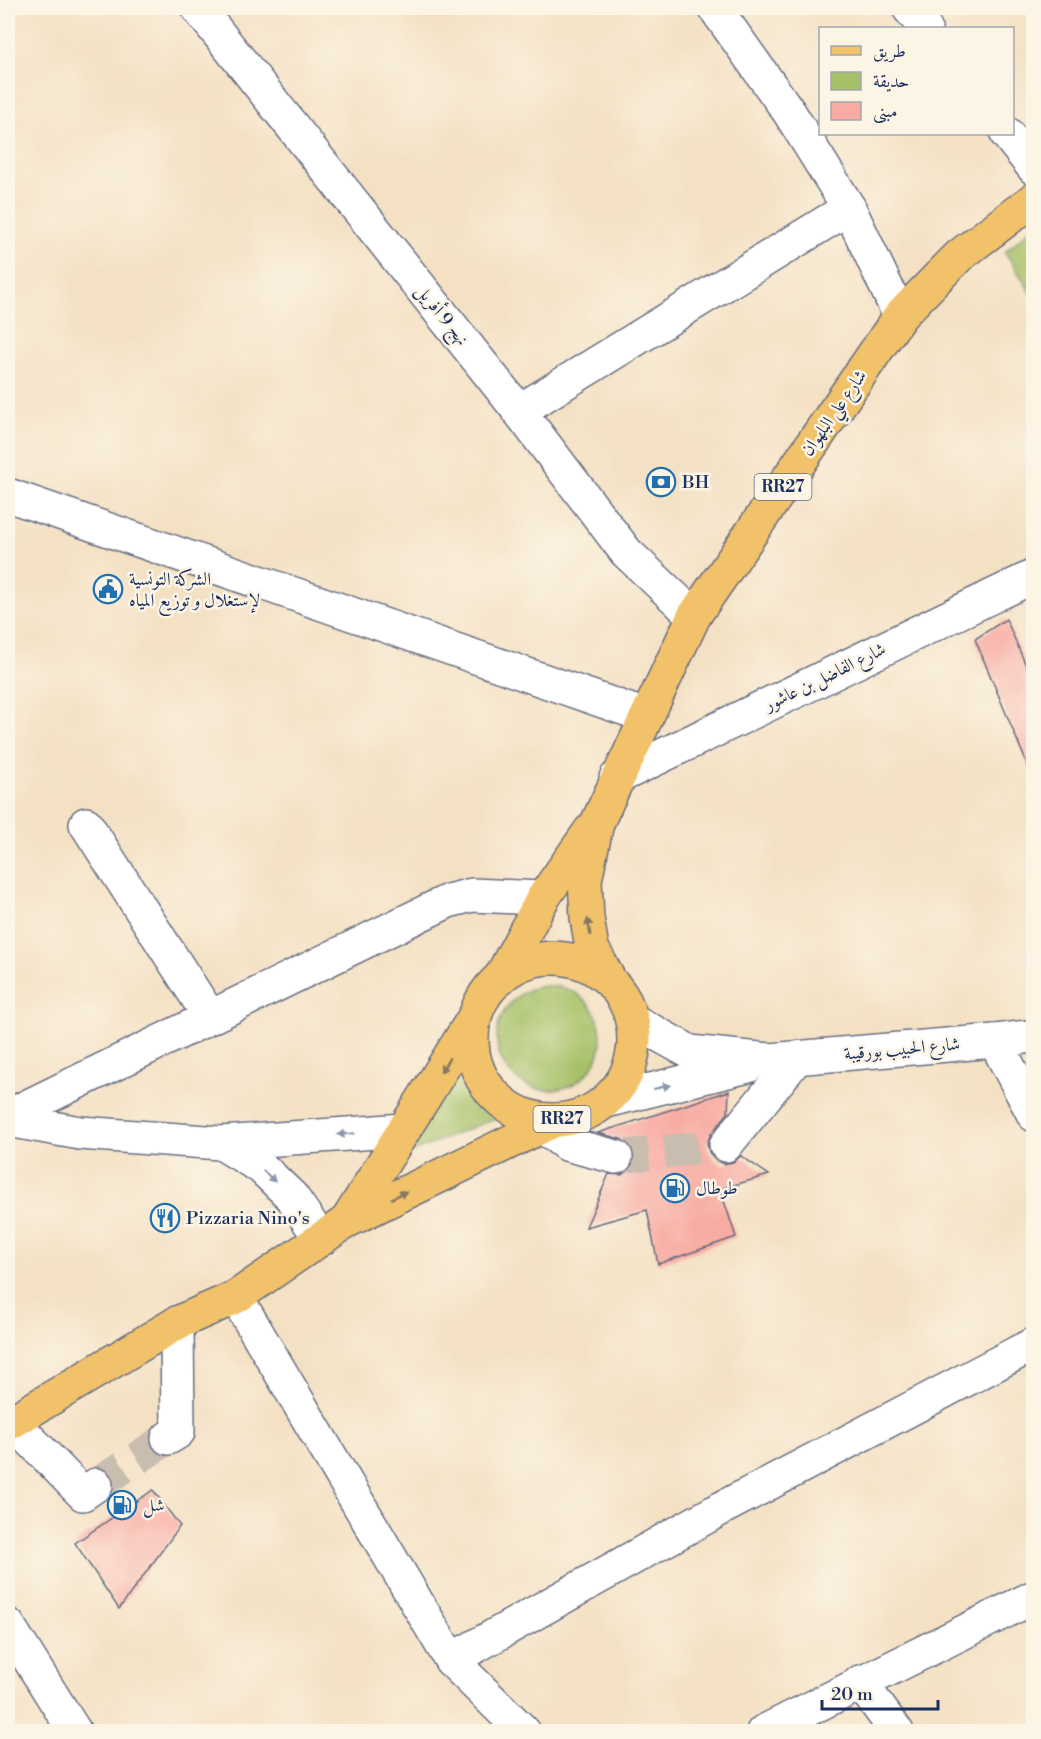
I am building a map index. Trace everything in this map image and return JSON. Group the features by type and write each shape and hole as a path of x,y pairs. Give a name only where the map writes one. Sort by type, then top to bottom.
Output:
{"main road":[{"name":"شارع علي البلهوان","path":"597,823 616,778 694,616 900,316 959,256 1034,199"},
{"name":"RR27","path":"501,977 543,898 597,823"},
{"name":"RR27","path":"10,1423 177,1323 236,1297 347,1221 548,1123 580,1116 606,1101 626,1075 632,1058 634,1039 632,1020 624,999 610,981 592,948 587,918 585,880 597,823"},
{"name":"RR27","path":"347,1221 476,1015 485,994 501,977 521,964 544,959 568,959 591,967 610,981"},
{"name":"RR27","path":"476,1015 471,1040 476,1066 488,1088 507,1106 548,1123"}],"street":[{"name":"نهج 9 أفريل","path":"198,8 519,411 626,552 694,616"},
{"path":"715,8 789,112 849,208 900,316"},
{"path":"909,8 924,27"},
{"path":"1008,135 1034,168"},
{"path":"519,411 849,208"},
{"path":"8,495 646,716"},
{"name":"شارع الفاضل بن عاشور","path":"616,778 1034,576"},
{"path":"86,824 210,1017"},
{"path":"8,1118 448,901 472,895 543,898"},
{"path":"632,1020 690,1052 783,1059"},
{"name":"شارع الحبيب بورقيبة","path":"783,1059 1034,1036"},
{"path":"995,1041 1034,1115"},
{"path":"606,1101 783,1059"},
{"path":"726,1145 783,1059"},
{"path":"8,1118 80,1133 221,1143 404,1130"},
{"path":"548,1123 566,1144 616,1157"},
{"path":"221,1143 262,1168 292,1197 321,1239"},
{"path":"236,1297 451,1660 524,1731"},
{"path":"168,1438 178,1432 177,1323"},
{"path":"451,1660 722,1508 1034,1344"},
{"path":"10,1423 83,1494 96,1485"},
{"path":"763,1731 1034,1597"},
{"path":"8,1625 75,1731"},
{"path":"860,1683 897,1731"}],"green space":[{"path":"1033,227 1033,296 1005,252"},
{"path":"549,986 569,990 586,1001 597,1018 601,1038 597,1058 586,1075 569,1086 549,1090 529,1086 512,1075 501,1058 497,1038 501,1018 512,1001 529,990"},
{"path":"464,1054 510,1112 403,1156"}],"building":[{"path":"1006,619 1034,684 1033,778 975,639"},
{"path":"729,1091 728,1113 711,1134 707,1143 709,1152 715,1160 724,1164 733,1162 741,1156 769,1175 720,1189 736,1237 658,1264 647,1210 586,1227 609,1174 622,1175 630,1170 634,1161 634,1151 629,1143 598,1133"},
{"path":"153,1490 180,1526 119,1609 75,1543"}],"tunnel":[{"path":"616,1157 726,1145"},
{"path":"96,1485 168,1438"}],"place":[{"name":"BH","path":"661,482"},
{"name":"الشركة التونسية لإستغلال و توزيع المياه","path":"108,589"},
{"name":"طوطال","path":"675,1188"},
{"name":"Pizzaria Nino's","path":"165,1218"},
{"name":"شل","path":"122,1505"}]}
